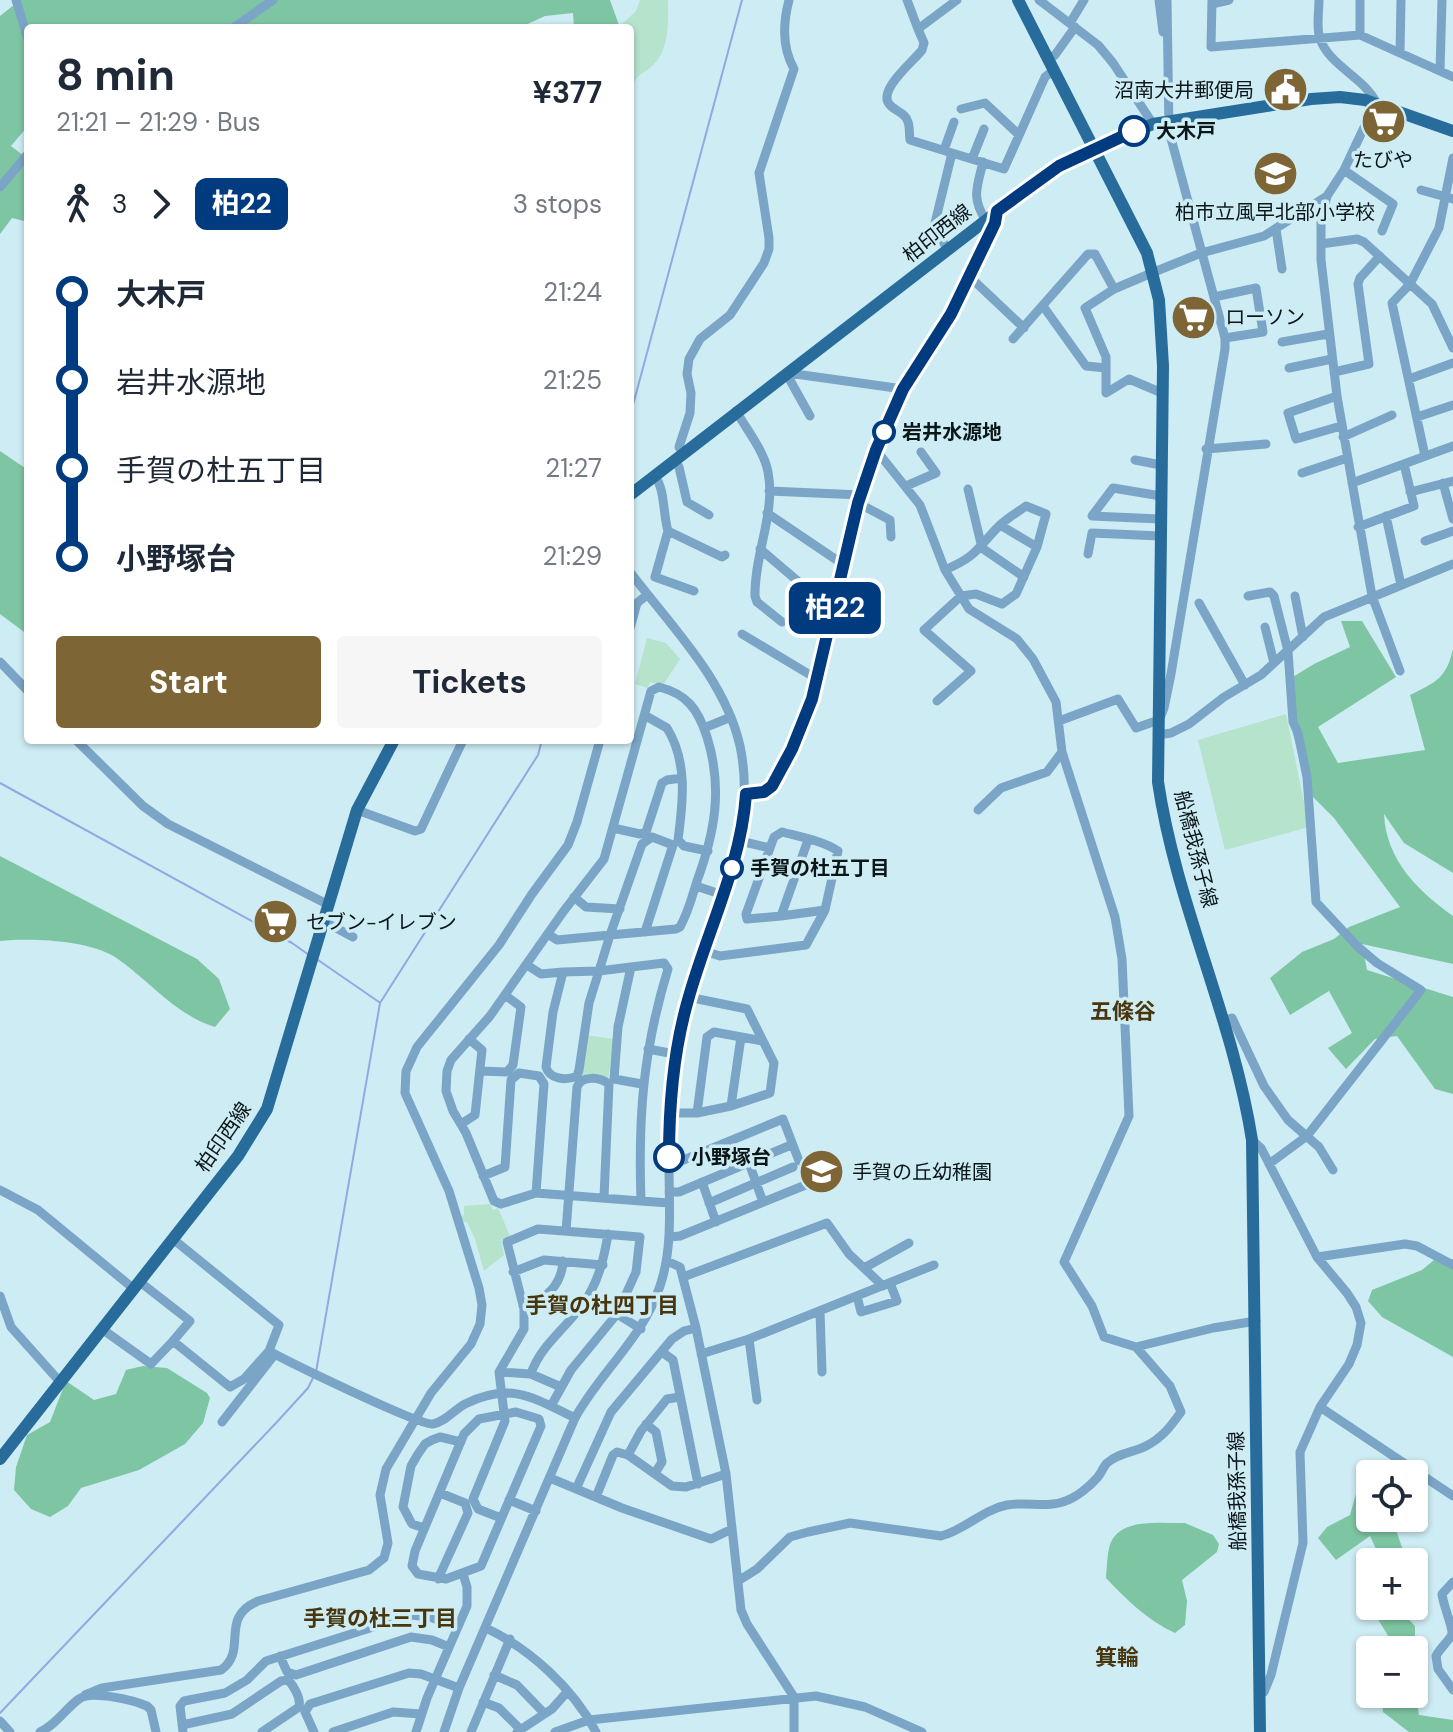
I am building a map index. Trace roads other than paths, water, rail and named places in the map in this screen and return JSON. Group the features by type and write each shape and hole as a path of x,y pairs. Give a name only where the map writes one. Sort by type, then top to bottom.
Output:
{"main road":[{"name":"船橋我孫子線","path":"1018,0 1136,228 1154,272 1162,321 1158,782 1163,811 1246,1104 1252,1140 1260,1732"},
{"name":"柏印西線","path":"634,492 997,211 1048,173 1093,148 1168,120 1325,98 1376,102 1453,131"},
{"name":"柏印西線","path":"0,1459 238,1156 267,1109 357,810 392,744"}],"street":[{"path":"16,0 24,26"},
{"path":"239,24 273,0"},
{"path":"709,515 687,502 679,467 679,447 690,413 689,359 700,339 730,315 764,263 769,249 759,173 794,69 787,56 784,31 789,0"},
{"path":"907,0 924,43 922,50 890,86 886,97 888,104 905,116 909,123 910,140 1004,169 1055,55 1084,0"},
{"path":"918,29 957,0"},
{"path":"1039,0 1098,45 1153,124"},
{"path":"1159,0 1166,50"},
{"path":"1158,729 1171,674 1225,338 1168,120 1167,0"},
{"path":"1229,0 1212,2 1211,47 1360,35 1453,77"},
{"path":"1319,0 1319,37 1329,54 1370,92 1376,102 1344,170 1327,196 1321,223 1321,244 1328,334 1358,527 1372,596 1400,671"},
{"path":"1360,0 1360,35"},
{"path":"1400,53 1401,0"},
{"path":"1440,71 1442,0"},
{"path":"1441,16 1453,16"},
{"path":"961,109 985,103 1018,134"},
{"path":"948,250 934,227 954,122"},
{"path":"972,159 984,129"},
{"path":"1425,456 1392,303 1410,284 1439,228 1449,198 1453,158"},
{"path":"0,187 24,159"},
{"path":"983,162 975,197 986,221"},
{"path":"1344,170 1393,204 1382,231"},
{"path":"1421,190 1449,198"},
{"path":"1162,393 1129,379 1106,393 1106,357 1085,308 1114,289 1154,272 1201,253 1253,240 1327,196"},
{"path":"746,794 764,792 776,781 800,731 817,679 860,499 876,450 903,389 951,314 970,277 995,223 997,211"},
{"path":"1276,229 1282,269"},
{"path":"1321,244 1357,239 1380,256 1432,304 1453,348"},
{"path":"1013,339 1088,254 1095,254 1114,289"},
{"path":"1334,372 1369,364 1358,284 1380,256"},
{"path":"970,277 1024,328"},
{"path":"1214,297 1256,288 1263,332 1225,338"},
{"path":"1043,306 1086,366 1106,368"},
{"path":"1282,342 1328,334"},
{"path":"1289,368 1332,359"},
{"path":"1409,379 1453,363"},
{"path":"786,373 903,389"},
{"path":"786,373 810,416"},
{"path":"1337,396 1288,413 1296,439 1341,426"},
{"path":"1417,417 1453,405"},
{"path":"736,411 767,466 767,513 755,596 757,602 782,622"},
{"path":"1343,437 1392,415"},
{"path":"1206,449 1266,444"},
{"path":"1352,483 1453,446"},
{"path":"876,450 927,518 945,570 969,609 1017,639 1033,659 1056,702 1062,752 1115,917 1122,959 1129,1116 1064,1262 1092,1306 1104,1337 1136,1347 1256,1321"},
{"path":"906,486 936,473 921,452"},
{"path":"1302,473 1347,458"},
{"path":"1135,460 1161,465"},
{"path":"1358,527 1414,506 1404,464"},
{"path":"655,477 662,489 663,514 668,531 655,577 694,591"},
{"path":"1410,492 1448,482 1453,519"},
{"path":"1160,519 1092,516 1113,488 1161,496"},
{"path":"968,489 982,548 1024,577"},
{"path":"769,491 860,499 890,520 891,537"},
{"path":"937,701 971,671 924,630 961,596 976,594 1002,604 1016,594 1037,547 1046,514 1026,506 1000,525 968,560 945,570"},
{"path":"767,513 844,565"},
{"path":"1386,516 1401,585"},
{"path":"1000,525 1037,547"},
{"path":"668,531 722,557 725,555"},
{"path":"1425,541 1453,531"},
{"path":"1088,554 1092,533 1160,536"},
{"path":"760,549 834,612"},
{"path":"1059,721 1118,699 1136,728 1153,722 1158,729 1171,733 1261,675 1324,617 1453,564"},
{"path":"444,1732 459,1688 575,1418 596,1384 641,1329 657,1296 670,1237 669,1113 675,1054 688,997 740,841 746,794 740,745 731,717 713,683 634,577"},
{"path":"1248,596 1270,592 1274,596 1288,651 1293,722 1307,777 1316,902 1377,963 1421,990 1307,1136 1269,1164"},
{"path":"634,614 637,603 647,595"},
{"path":"1295,596 1303,637"},
{"path":"1199,603 1245,685"},
{"path":"1265,627 1274,663"},
{"path":"742,634 817,679"},
{"path":"0,662 24,687"},
{"path":"548,934 557,940 680,927 708,851 717,796 713,756 704,728 691,702 678,693 659,687 651,691 604,859 574,897 505,995 451,1060 446,1091 496,1204 536,1193 669,1203"},
{"path":"646,716 661,722 670,731 679,758 684,796 678,840 684,846 708,851"},
{"path":"704,728 731,717"},
{"path":"80,744 154,815 327,904"},
{"path":"357,810 415,831 421,829 461,744"},
{"path":"40,1732 56,1723 85,1695 102,1688 221,1670 233,1655 235,1625 243,1609 258,1601 375,1568 384,1558 388,1543 380,1502 382,1480 391,1459 431,1393 475,1338 482,1305 477,1279 446,1181 407,1099 405,1079 408,1064 420,1043 499,945 568,845 599,744"},
{"path":"978,810 1001,788 1047,772 1062,752"},
{"path":"613,828 644,834 662,783 682,778"},
{"path":"704,951 720,956 806,945 825,910 838,851 782,832 774,837 746,914 747,919 825,910"},
{"path":"563,972 553,1012 546,1067 552,1077 571,1078 577,1076 579,1070 589,1003 610,935 645,840 652,837 669,842 673,845 673,851 645,932"},
{"path":"781,916 808,840"},
{"path":"740,841 770,848"},
{"path":"696,886 723,895"},
{"path":"574,897 586,907 620,909"},
{"path":"323,921 353,937"},
{"path":"527,965 541,974 667,964 642,1084 639,1131 641,1201"},
{"path":"631,967 619,1018 612,1072 617,1082 642,1084"},
{"path":"480,1071 507,1072 513,1065 521,1007 505,995"},
{"path":"669,1113 697,1113 770,1093 775,1069 747,1009 688,997"},
{"path":"1223,1021 1232,1018 1264,1086 1288,1120 1319,1147 1333,1170"},
{"path":"697,1113 707,1037 714,1032 763,1041"},
{"path":"731,1106 741,1037"},
{"path":"461,1124 475,1115 482,1050 469,1039"},
{"path":"648,1049 675,1054"},
{"path":"483,1176 505,1167 511,1080 519,1073 539,1076 544,1084 536,1193"},
{"path":"566,1231 577,1087 585,1079 609,1084 604,1197"},
{"path":"669,1166 783,1119 796,1164 709,1203"},
{"path":"1252,1140 1261,1148 1317,1257 1347,1293 1361,1323 1349,1364 1320,1407 1300,1452 1303,1543 1271,1675 1264,1692 1259,1692"},
{"path":"669,1192 679,1192 791,1145"},
{"path":"749,1163 763,1202"},
{"path":"702,1182 716,1222"},
{"path":"670,1237 680,1236 808,1184"},
{"path":"0,1190 38,1210 190,1321 151,1364 102,1329"},
{"path":"683,1277 827,1223 849,1254 886,1284 897,1301 861,1312 857,1296"},
{"path":"501,1518 478,1509 473,1499 504,1428 499,1372 524,1329 523,1306 506,1248 510,1239 538,1229 640,1237 642,1242 636,1272 617,1314 571,1370 551,1406"},
{"path":"531,1374 553,1339 582,1305 603,1265 608,1234"},
{"path":"173,1239 279,1325 272,1353 222,1422"},
{"path":"864,1268 909,1243"},
{"path":"1317,1257 1405,1244 1417,1246 1453,1265"},
{"path":"513,1272 537,1261 603,1265"},
{"path":"523,1306 545,1298 562,1275 563,1261"},
{"path":"667,1261 677,1264 683,1277 696,1328 726,1474 741,1610 794,1697 794,1732"},
{"path":"701,1354 749,1339 934,1265"},
{"path":"0,1296 11,1327 61,1383"},
{"path":"820,1311 822,1372"},
{"path":"617,1314 641,1329"},
{"path":"576,1489 611,1412 677,1334 696,1328"},
{"path":"749,1339 757,1400"},
{"path":"173,1341 230,1387 244,1379 272,1353"},
{"path":"738,1581 757,1569 790,1537 808,1532 850,1523 941,1536 953,1533 982,1514 1009,1504 1055,1504 1068,1500 1097,1478 1106,1464 1120,1454 1145,1447 1157,1439 1181,1412 1170,1386 1136,1347"},
{"path":"662,1352 673,1360 698,1484"},
{"path":"272,1353 415,1419 436,1424 464,1405 502,1394 523,1393 575,1418"},
{"path":"499,1372 531,1374 561,1387"},
{"path":"628,1455 646,1424 667,1399 680,1397"},
{"path":"1320,1407 1453,1496"},
{"path":"505,1413 525,1414 539,1419 541,1426 481,1566 463,1574 438,1579 418,1574 412,1566 424,1528 461,1442 464,1434 479,1419 505,1413"},
{"path":"646,1424 656,1432 662,1462 655,1473"},
{"path":"424,1528 412,1524 403,1507 411,1466 425,1444 432,1440 440,1437 461,1442"},
{"path":"596,1497 613,1455 621,1452 672,1486 686,1487 726,1474"},
{"path":"550,1478 711,1539 732,1529"},
{"path":"438,1579 468,1513 465,1503 440,1493"},
{"path":"509,1500 536,1511"},
{"path":"416,1732 435,1678 467,1606 463,1574"},
{"path":"1453,1582 1442,1594 1444,1610 1452,1623 1452,1635 1436,1656 1438,1669 1453,1690"},
{"path":"262,1732 299,1707 300,1702 288,1680 281,1681 232,1714 183,1728 180,1706 184,1701 225,1693 247,1680 266,1661 411,1615 430,1617 457,1627"},
{"path":"486,1628 510,1639 583,1707 596,1732"},
{"path":"280,1656 287,1672 296,1675 411,1637 421,1637 449,1647"},
{"path":"471,1732 510,1639"},
{"path":"314,1732 305,1712 310,1704 403,1674 421,1674 459,1688"},
{"path":"494,1675 517,1685 544,1713"},
{"path":"483,1702 499,1708 518,1730 552,1709 567,1692"},
{"path":"85,1695 142,1704 151,1710 156,1732"},
{"path":"555,1732 589,1720 816,1696 840,1699 922,1732"},
{"path":"333,1732 393,1712 421,1714"},
{"path":"1,1721 10,1732"}],"waterway":[{"path":"634,401 742,0"},
{"path":"316,1372 380,1003 538,755 541,744"},
{"path":"0,783 309,955"},
{"path":"318,960 379,1002"},
{"path":"0,1713 276,1423 308,1388 313,1378"}],"place":[{"name":"沼南大井郵便局","path":"1285,90"},
{"name":"たびや","path":"1383,121"},
{"name":"大木戸","path":"1134,131"},
{"name":"柏市立風早北部小学校","path":"1275,173"},
{"name":"ローソン","path":"1194,317"},
{"name":"岩井水源地","path":"884,432"},
{"name":"手賀の杜五丁目","path":"732,868"},
{"name":"セブン-イレブン","path":"275,922"},
{"name":"小野塚台","path":"669,1157"},
{"name":"手賀の丘幼稚園","path":"821,1172"}],"district":[{"name":"五條谷","path":"1123,1011"},
{"name":"手賀の杜四丁目","path":"602,1305"},
{"name":"手賀の杜三丁目","path":"380,1618"},
{"name":"箕輪","path":"1117,1657"}]}
